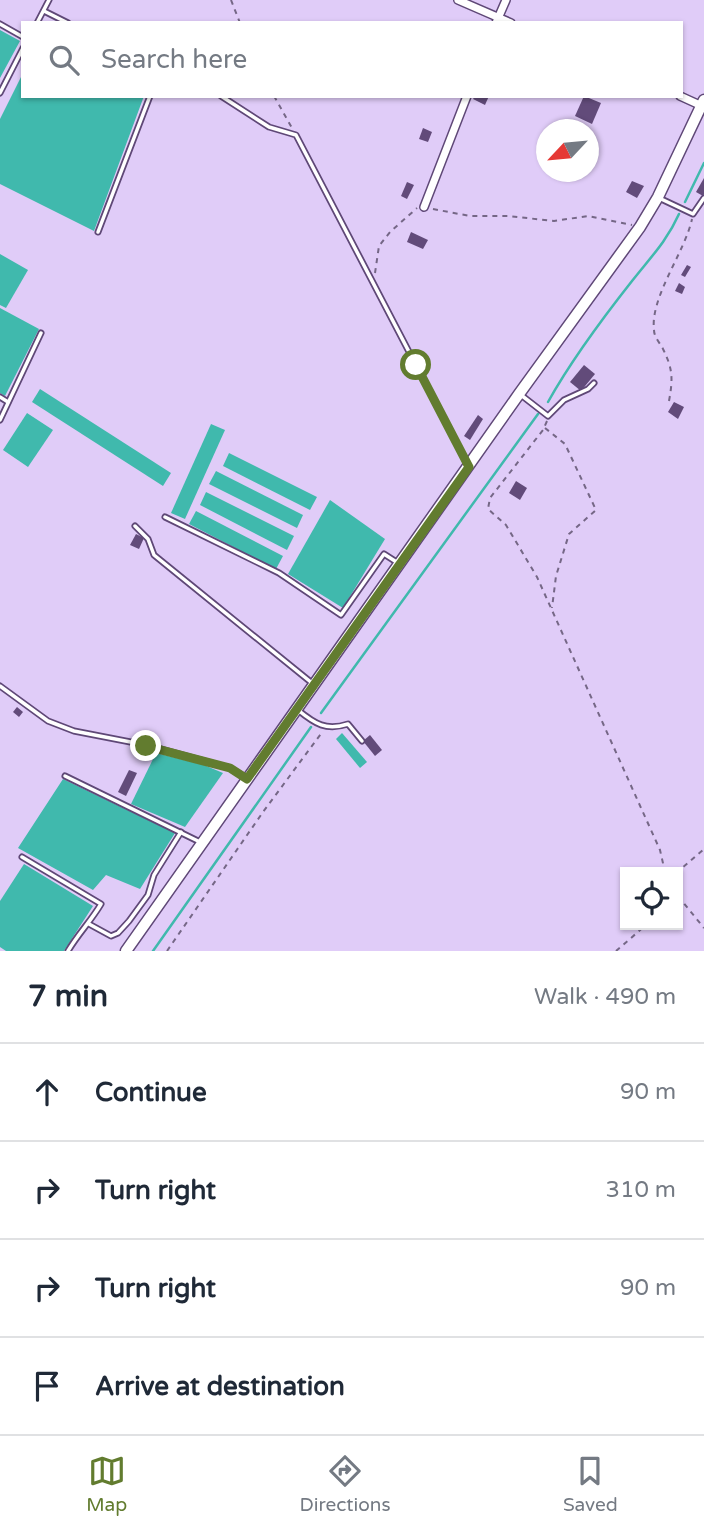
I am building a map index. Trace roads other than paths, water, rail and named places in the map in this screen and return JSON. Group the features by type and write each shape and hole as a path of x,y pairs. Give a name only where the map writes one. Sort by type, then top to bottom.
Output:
{"main road":[{"path":"126,951 640,227 658,197 703,103"}],"street":[{"path":"458,0 498,20 506,0"},
{"path":"683,97 703,103"},
{"path":"424,207 466,98"}],"lane":[{"path":"38,21 49,0"},
{"path":"44,10 64,21"},
{"path":"0,24 21,36"},
{"path":"0,93 21,52"},
{"path":"97,232 149,98"},
{"path":"224,98 269,127 296,135 469,467"},
{"path":"658,197 693,214 704,198"},
{"path":"0,420 41,333"},
{"path":"519,394 548,416 564,400 588,390 594,383"},
{"path":"0,397 8,402"},
{"path":"165,517 279,573 341,615 384,554 399,564"},
{"path":"135,526 148,539 154,555 314,684"},
{"path":"0,686 48,721 74,731 230,768 247,779"},
{"path":"296,709 314,724 333,729 348,724 362,741"},
{"path":"65,776 202,843"},
{"path":"89,924 111,936 118,933 148,895 154,875 181,832"},
{"path":"22,858 101,904 68,951"}],"waterway":[{"path":"685,202 704,163"},
{"path":"548,402 588,340 664,241 679,214"},
{"path":"321,713 538,414"},
{"path":"153,951 311,727"}]}
